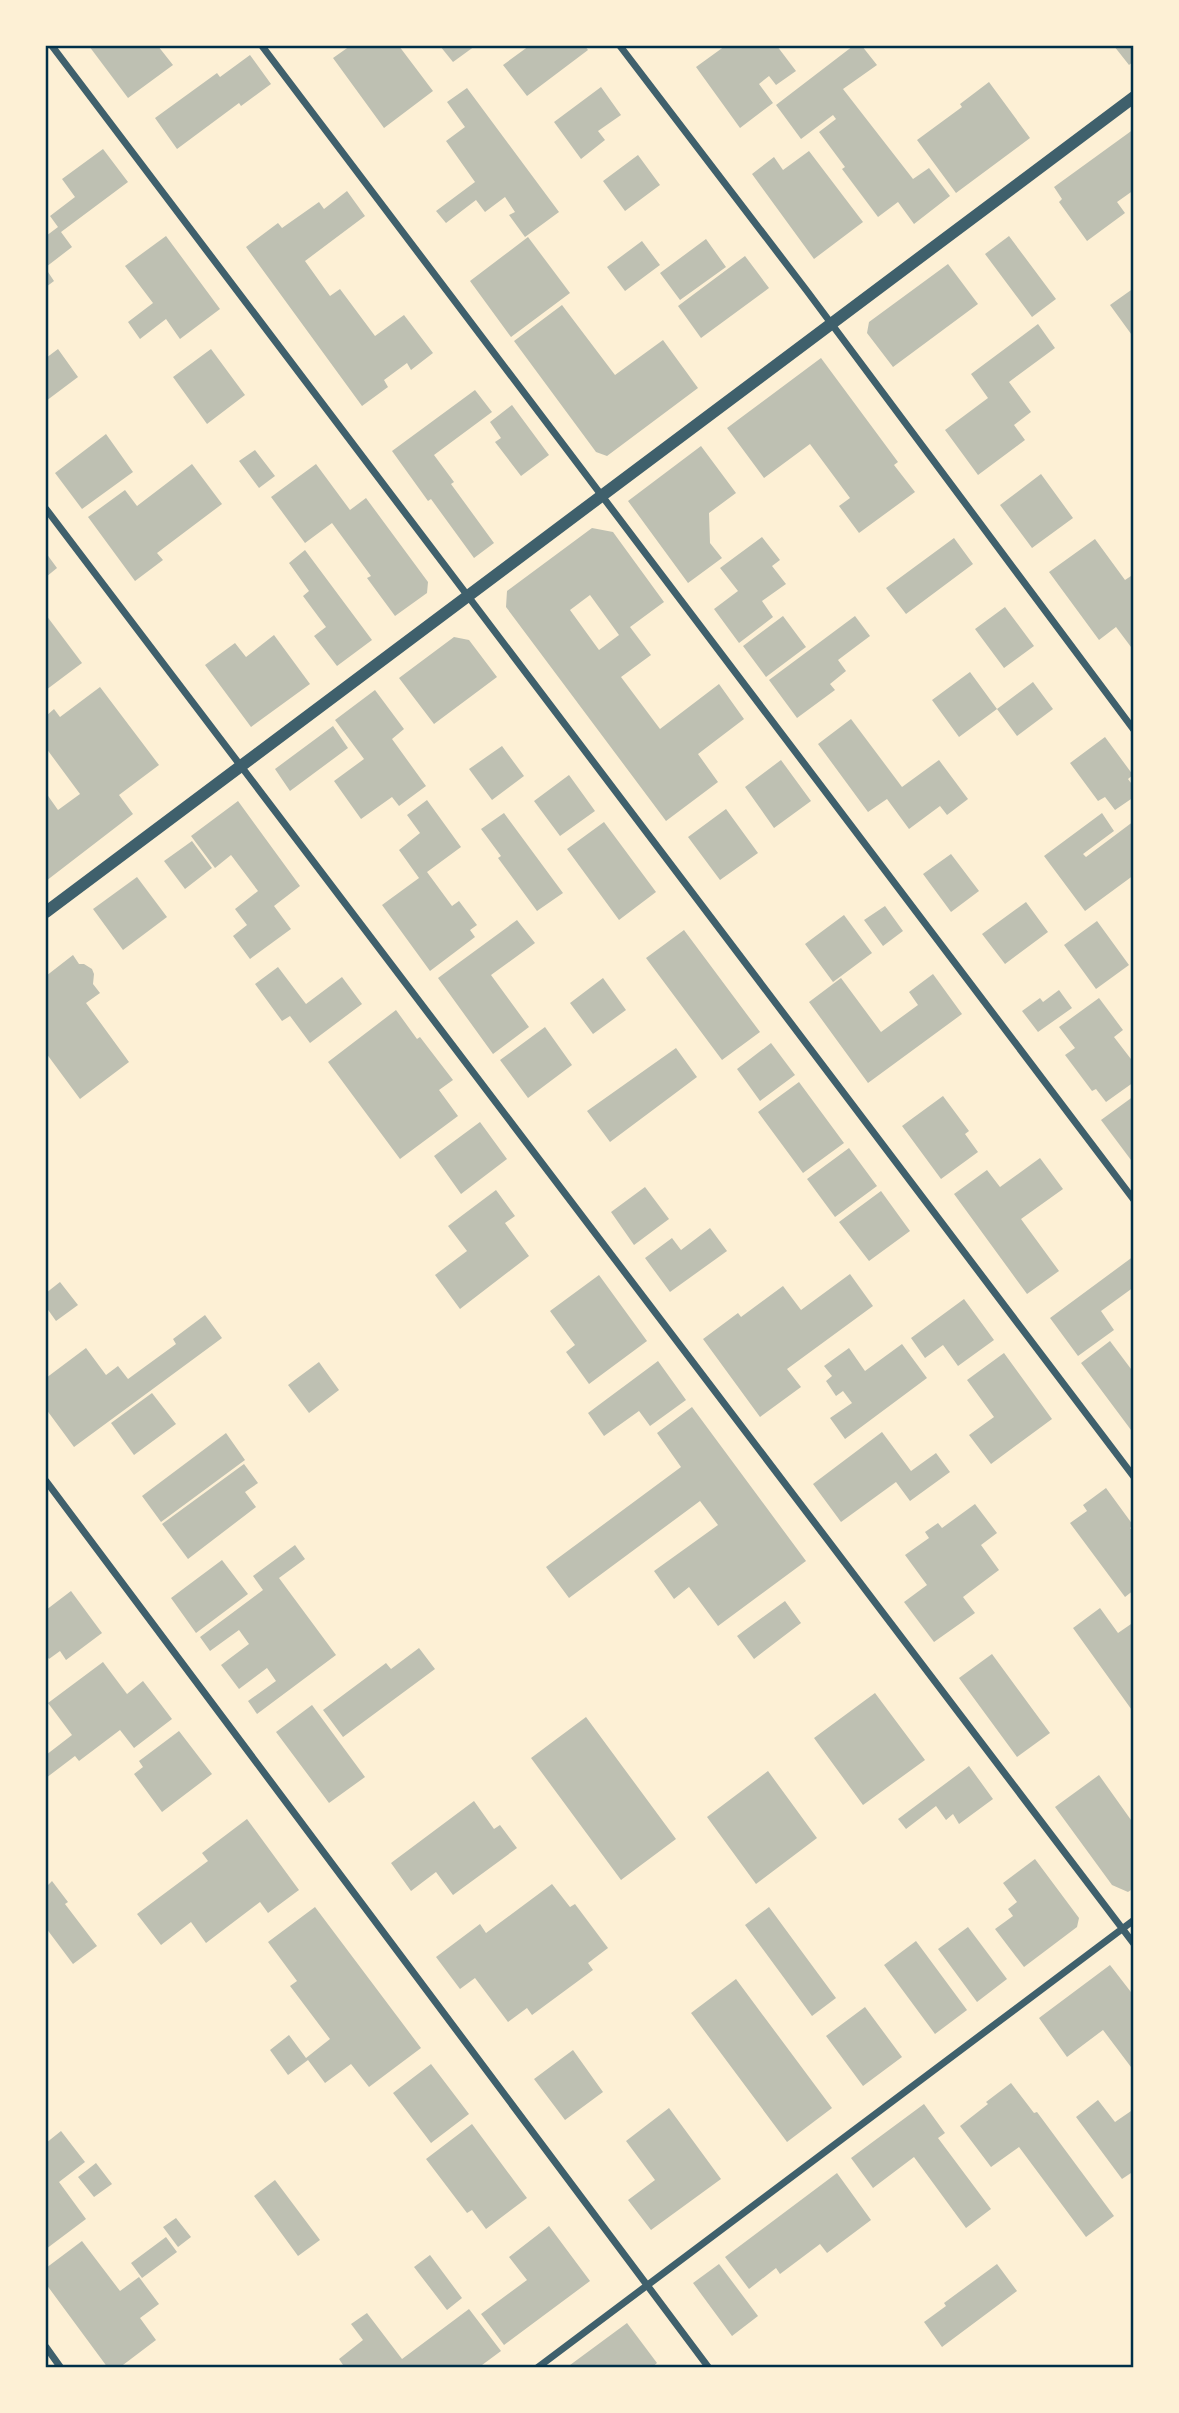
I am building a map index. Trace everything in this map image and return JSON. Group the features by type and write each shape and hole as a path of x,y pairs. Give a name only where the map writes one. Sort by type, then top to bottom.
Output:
{"street":[{"path":"52,46 1133,1478"},
{"path":"262,46 1133,1200"},
{"path":"620,46 1133,730"},
{"path":"46,912 1133,97"},
{"path":"46,509 1133,1944"},
{"path":"46,1481 709,2368"},
{"path":"537,2368 1133,1920"},
{"path":"46,2347 61,2368"}],"building":[{"path":"89,46 158,46 173,65 128,98"},
{"path":"350,46 399,46 433,91 384,128 333,58"},
{"path":"440,46 475,46 453,62"},
{"path":"529,46 585,46 588,50 527,96 503,65"},
{"path":"725,46 777,46 796,71 776,85 769,76 759,84 773,103 740,128 696,67"},
{"path":"853,46 862,46 877,65 843,89 913,179 929,168 950,196 914,224 898,202 878,217 842,169 845,167 819,132 836,119 833,115 801,139 776,105"},
{"path":"1114,46 1134,46 1134,61 1129,65"},
{"path":"250,55 271,84 241,106 239,103 177,149 155,118 217,73 220,77"},
{"path":"989,82 1030,138 956,193 917,140 962,107 960,104"},
{"path":"601,87 621,115 598,131 605,140 581,159 554,122"},
{"path":"467,88 559,212 525,237 509,215 515,212 505,197 485,212 476,200 446,223 436,211 475,182 446,141 465,127 447,102"},
{"path":"1134,129 1134,190 1117,202 1125,213 1087,241 1059,202 1062,199 1054,187"},
{"path":"103,149 128,182 61,232 72,247 46,267 46,236 58,227 50,216 75,197 62,179"},
{"path":"809,151 863,222 814,259 752,174 774,157 783,170"},
{"path":"638,155 660,185 625,211 603,181"},
{"path":"347,191 365,216 305,261 330,296 340,289 375,336 404,315 433,353 411,370 407,363 384,380 388,387 362,406 246,247 278,223 282,228 319,202 324,209"},
{"path":"166,236 220,309 180,339 166,319 140,339 128,322 153,303 125,266"},
{"path":"1009,236 1056,299 1032,317 985,254"},
{"path":"528,237 570,293 511,337 470,281"},
{"path":"706,239 726,267 680,300 660,273"},
{"path":"642,241 660,265 625,291 607,267"},
{"path":"745,256 769,288 701,338 678,306"},
{"path":"948,264 978,304 893,367 867,333 869,322"},
{"path":"46,269 54,281 46,287"},
{"path":"1134,288 1134,338 1110,305"},
{"path":"562,305 615,375 663,340 698,388 607,456 596,452 514,341"},
{"path":"1038,324 1055,348 1009,382 1031,412 1014,425 1025,440 978,475 945,430 988,398 971,374"},
{"path":"58,349 78,377 46,401 46,358"},
{"path":"211,349 245,395 207,424 173,377"},
{"path":"821,358 898,462 894,465 915,492 859,533 839,506 850,498 810,444 764,478 727,428"},
{"path":"475,390 492,412 434,455 454,482 451,484 494,543 474,558 392,451"},
{"path":"512,405 549,455 521,476 495,442 501,438 490,422"},
{"path":"106,434 133,472 82,509 55,473"},
{"path":"701,446 736,493 709,513 710,543 722,558 688,583 628,501"},
{"path":"255,450 275,476 259,488 239,461"},
{"path":"192,464 222,504 157,553 163,560 135,581 88,517 125,490 137,506"},
{"path":"316,464 350,510 366,498 428,582 427,593 395,616 367,578 371,576 332,523 305,543 271,497"},
{"path":"1041,474 1073,518 1032,548 1000,505"},
{"path":"592,528 613,532 664,602 630,627 651,655 621,677 660,729 719,684 744,719 698,754 718,782 666,821 506,607 507,591","holes":["590,595 619,635 599,650 570,610"]},
{"path":"762,537 780,560 772,566 786,584 762,601 773,617 739,643 714,609 738,591 720,568"},
{"path":"954,538 973,564 906,614 886,588"},
{"path":"1095,539 1125,580 1134,574 1134,651 1116,627 1099,640 1049,572"},
{"path":"305,550 372,640 337,666 314,636 326,627 303,596 309,591 289,563"},
{"path":"46,553 57,568 46,577"},
{"path":"1005,607 1034,646 1004,668 975,629"},
{"path":"46,615 82,663 46,690"},
{"path":"783,616 806,647 766,677 743,646"},
{"path":"855,616 870,636 838,660 846,671 830,684 835,690 797,718 769,680"},
{"path":"274,635 310,684 251,727 205,665 235,643 246,657"},
{"path":"454,637 469,640 497,677 434,724 399,678"},
{"path":"970,672 997,709 959,737 932,700"},
{"path":"1033,682 1053,709 1017,736 997,709"},
{"path":"100,687 159,765 119,795 133,814 46,881 46,793 58,810 80,794 46,748 46,716 54,709 60,717"},
{"path":"375,690 404,729 392,739 426,786 399,806 392,797 361,819 334,781 364,759 335,720"},
{"path":"851,719 902,787 939,760 968,799 947,815 940,806 909,829 887,799 868,812 818,744"},
{"path":"333,726 348,748 290,791 275,769"},
{"path":"1105,737 1133,775 1128,779 1134,787 1134,797 1115,810 1105,797 1098,801 1070,763"},
{"path":"502,746 524,776 492,800 469,769"},
{"path":"781,760 811,801 774,828 745,787"},
{"path":"569,775 595,811 560,836 534,801"},
{"path":"427,800 461,847 427,872 452,906 459,901 477,925 470,930 475,937 430,971 382,905 419,878 399,850 420,833 407,815"},
{"path":"238,801 300,886 274,906 291,929 250,959 233,936 247,925 235,909 258,891 231,855 215,868 191,836"},
{"path":"726,809 758,853 720,880 688,837"},
{"path":"504,813 563,893 537,911 498,858 501,856 481,829"},
{"path":"1102,813 1114,831 1083,854 1086,857 1134,821 1134,875 1085,911 1044,856"},
{"path":"604,822 656,892 619,920 567,849"},
{"path":"192,841 212,868 185,889 164,861"},
{"path":"951,854 979,891 951,912 923,874"},
{"path":"137,877 167,917 123,950 93,909"},
{"path":"1026,902 1048,932 1005,964 982,934"},
{"path":"885,906 903,931 883,946 864,920"},
{"path":"844,915 872,953 833,982 805,944"},
{"path":"517,920 535,943 491,975 529,1027 493,1054 438,978"},
{"path":"1097,921 1129,965 1096,989 1064,945"},
{"path":"684,930 760,1032 722,1060 646,958"},
{"path":"73,955 79,964 92,969 93,984 100,993 86,1003 129,1062 80,1099 46,1053 46,976"},
{"path":"278,967 306,1004 342,977 362,1004 310,1043 290,1016 282,1021 255,984"},
{"path":"933,974 962,1014 868,1083 809,1002 841,978 881,1032 918,1005 909,992"},
{"path":"603,978 626,1010 593,1034 570,1003"},
{"path":"1059,990 1072,1008 1038,1032 1022,1011 1040,998 1043,1002"},
{"path":"1099,998 1123,1030 1114,1037 1134,1063 1134,1082 1106,1102 1096,1089 1092,1091 1065,1055 1075,1048 1059,1027"},
{"path":"396,1010 453,1080 439,1090 458,1116 400,1159 328,1062"},
{"path":"545,1027 572,1065 528,1098 500,1060"},
{"path":"771,1043 795,1075 760,1101 737,1069"},
{"path":"676,1048 697,1077 610,1142 587,1111"},
{"path":"799,1082 844,1143 803,1173 758,1112"},
{"path":"943,1096 969,1131 965,1134 978,1152 941,1179 902,1126"},
{"path":"1134,1096 1134,1164 1101,1120"},
{"path":"480,1122 507,1159 461,1194 434,1156"},
{"path":"849,1148 877,1186 835,1217 807,1179"},
{"path":"1040,1158 1063,1189 1021,1219 1059,1271 1027,1294 954,1194 987,1170 1000,1187"},
{"path":"645,1187 669,1219 634,1245 611,1212"},
{"path":"496,1190 515,1216 505,1223 529,1256 460,1309 435,1275 467,1251 448,1226"},
{"path":"881,1191 910,1231 869,1261 839,1222"},
{"path":"710,1228 727,1251 670,1292 645,1258 672,1238 681,1250"},
{"path":"1134,1256 1134,1287 1101,1311 1114,1330 1078,1356 1050,1318"},
{"path":"850,1274 873,1306 787,1369 801,1387 760,1417 703,1339 738,1313 741,1317 783,1286 801,1310"},
{"path":"599,1275 647,1341 589,1384 566,1352 575,1345 550,1311"},
{"path":"60,1282 78,1305 56,1321 46,1307 46,1293"},
{"path":"964,1299 994,1340 958,1366 943,1345 925,1358 911,1338"},
{"path":"205,1315 222,1338 74,1447 46,1409 46,1378 86,1348 106,1375 118,1366 128,1379 176,1344 173,1339"},
{"path":"1110,1341 1134,1373 1134,1434 1081,1363"},
{"path":"902,1344 927,1378 845,1439 830,1418 852,1403 843,1391 836,1396 826,1381 832,1376 824,1366 849,1348 865,1371"},
{"path":"1004,1353 1052,1419 991,1464 969,1435 994,1417 967,1380"},
{"path":"658,1361 686,1400 650,1426 639,1411 604,1436 588,1413"},
{"path":"319,1362 339,1390 309,1413 288,1385"},
{"path":"152,1393 176,1424 134,1455 111,1423"},
{"path":"692,1407 806,1561 718,1626 689,1587 674,1599 654,1571 718,1525 700,1501 569,1598 546,1567 681,1467 657,1433"},
{"path":"882,1432 911,1471 936,1453 950,1472 910,1501 896,1482 841,1522 813,1484"},
{"path":"226,1433 245,1460 161,1522 142,1496"},
{"path":"244,1464 258,1483 245,1492 256,1507 188,1559 162,1524"},
{"path":"1106,1488 1133,1525 1130,1528 1134,1533 1134,1590 1125,1597 1070,1523 1087,1511 1083,1505"},
{"path":"975,1504 997,1533 981,1545 999,1570 963,1597 975,1613 934,1642 904,1602 927,1585 905,1555 929,1538 925,1532 938,1523 942,1528"},
{"path":"295,1545 305,1559 279,1578 336,1655 257,1714 248,1701 276,1681 267,1668 239,1689 221,1665 249,1644 239,1630 210,1651 200,1637 263,1590 253,1576"},
{"path":"222,1560 248,1594 196,1633 171,1598"},
{"path":"71,1591 102,1633 66,1660 60,1651 49,1659 46,1655 46,1610"},
{"path":"785,1601 801,1623 754,1659 737,1636"},
{"path":"1100,1608 1118,1633 1134,1622 1134,1713 1073,1628"},
{"path":"419,1648 435,1669 343,1737 323,1710 386,1663 391,1669"},
{"path":"992,1654 1050,1733 1017,1757 959,1678"},
{"path":"103,1662 127,1694 143,1681 172,1719 134,1748 120,1730 79,1761 75,1756 46,1778 46,1755 72,1735 48,1703"},
{"path":"875,1693 925,1760 863,1805 814,1738"},
{"path":"312,1705 365,1777 329,1803 276,1732"},
{"path":"586,1717 676,1839 621,1880 531,1758"},
{"path":"179,1731 212,1774 162,1812 134,1774 143,1767 139,1761"},
{"path":"969,1766 993,1799 959,1824 953,1814 946,1820 936,1806 906,1829 898,1819"},
{"path":"768,1771 817,1838 756,1884 707,1817"},
{"path":"1099,1775 1131,1820 1134,1818 1134,1888 1128,1892 1112,1885 1055,1807"},
{"path":"474,1801 494,1829 500,1825 517,1848 453,1895 436,1872 411,1891 391,1863"},
{"path":"247,1819 299,1890 268,1913 260,1902 206,1943 191,1922 161,1945 137,1914 208,1861 202,1853"},
{"path":"1035,1859 1079,1918 1077,1927 1024,1967 995,1929 1013,1916 1008,1909 1017,1902 1003,1883"},
{"path":"52,1881 68,1902 65,1904 97,1946 73,1964 46,1928 46,1887"},
{"path":"552,1884 570,1907 575,1904 608,1948 588,1963 593,1970 532,2015 527,2008 508,2022 475,1978 460,1989 436,1957 480,1924 486,1933"},
{"path":"315,1907 421,2048 369,2087 351,2064 325,2083 308,2060 288,2075 270,2050 289,2035 306,2058 330,2039 290,1986 297,1981 268,1942"},
{"path":"769,1907 836,1998 812,2016 745,1925"},
{"path":"968,1927 1007,1979 977,2002 938,1949"},
{"path":"916,1941 967,2010 935,2034 884,1965"},
{"path":"1110,1965 1134,1996 1134,2071 1103,2030 1067,2057 1039,2018"},
{"path":"736,1979 832,2108 787,2142 691,2013"},
{"path":"865,2007 902,2057 863,2086 826,2036"},
{"path":"573,2050 603,2092 565,2120 534,2079"},
{"path":"431,2064 469,2114 431,2143 393,2093"},
{"path":"1011,2083 1034,2113 1037,2112 1114,2216 1086,2237 1019,2147 991,2167 960,2126"},
{"path":"1098,2100 1115,2122 1134,2109 1134,2141 1131,2143 1134,2147 1134,2171 1122,2179 1076,2117"},
{"path":"924,2104 945,2133 938,2138 991,2209 966,2228 914,2157 873,2188 851,2158"},
{"path":"669,2108 721,2179 651,2230 628,2200 655,2180 626,2141"},
{"path":"472,2124 527,2198 486,2229 472,2210 467,2213 426,2159"},
{"path":"61,2131 85,2162 59,2182 86,2219 46,2249 46,2143"},
{"path":"96,2163 112,2184 94,2197 78,2177"},
{"path":"837,2173 871,2220 827,2253 820,2244 780,2274 776,2268 749,2289 725,2257"},
{"path":"275,2180 320,2240 298,2256 254,2196"},
{"path":"176,2218 191,2237 178,2247 163,2227"},
{"path":"549,2226 590,2281 504,2345 481,2314 527,2280 509,2257"},
{"path":"166,2237 177,2252 142,2278 131,2263"},
{"path":"82,2241 120,2291 139,2277 159,2304 140,2318 156,2340 119,2368 108,2368 46,2284 46,2268"},
{"path":"430,2255 462,2298 447,2310 414,2267"},
{"path":"719,2264 758,2316 732,2336 693,2283"},
{"path":"997,2264 1017,2291 942,2347 924,2322 946,2306 944,2303"},
{"path":"469,2309 501,2351 478,2368 345,2368 339,2359 363,2340 351,2324 367,2313 402,2359"},
{"path":"627,2323 657,2363 651,2368 566,2368"}]}
